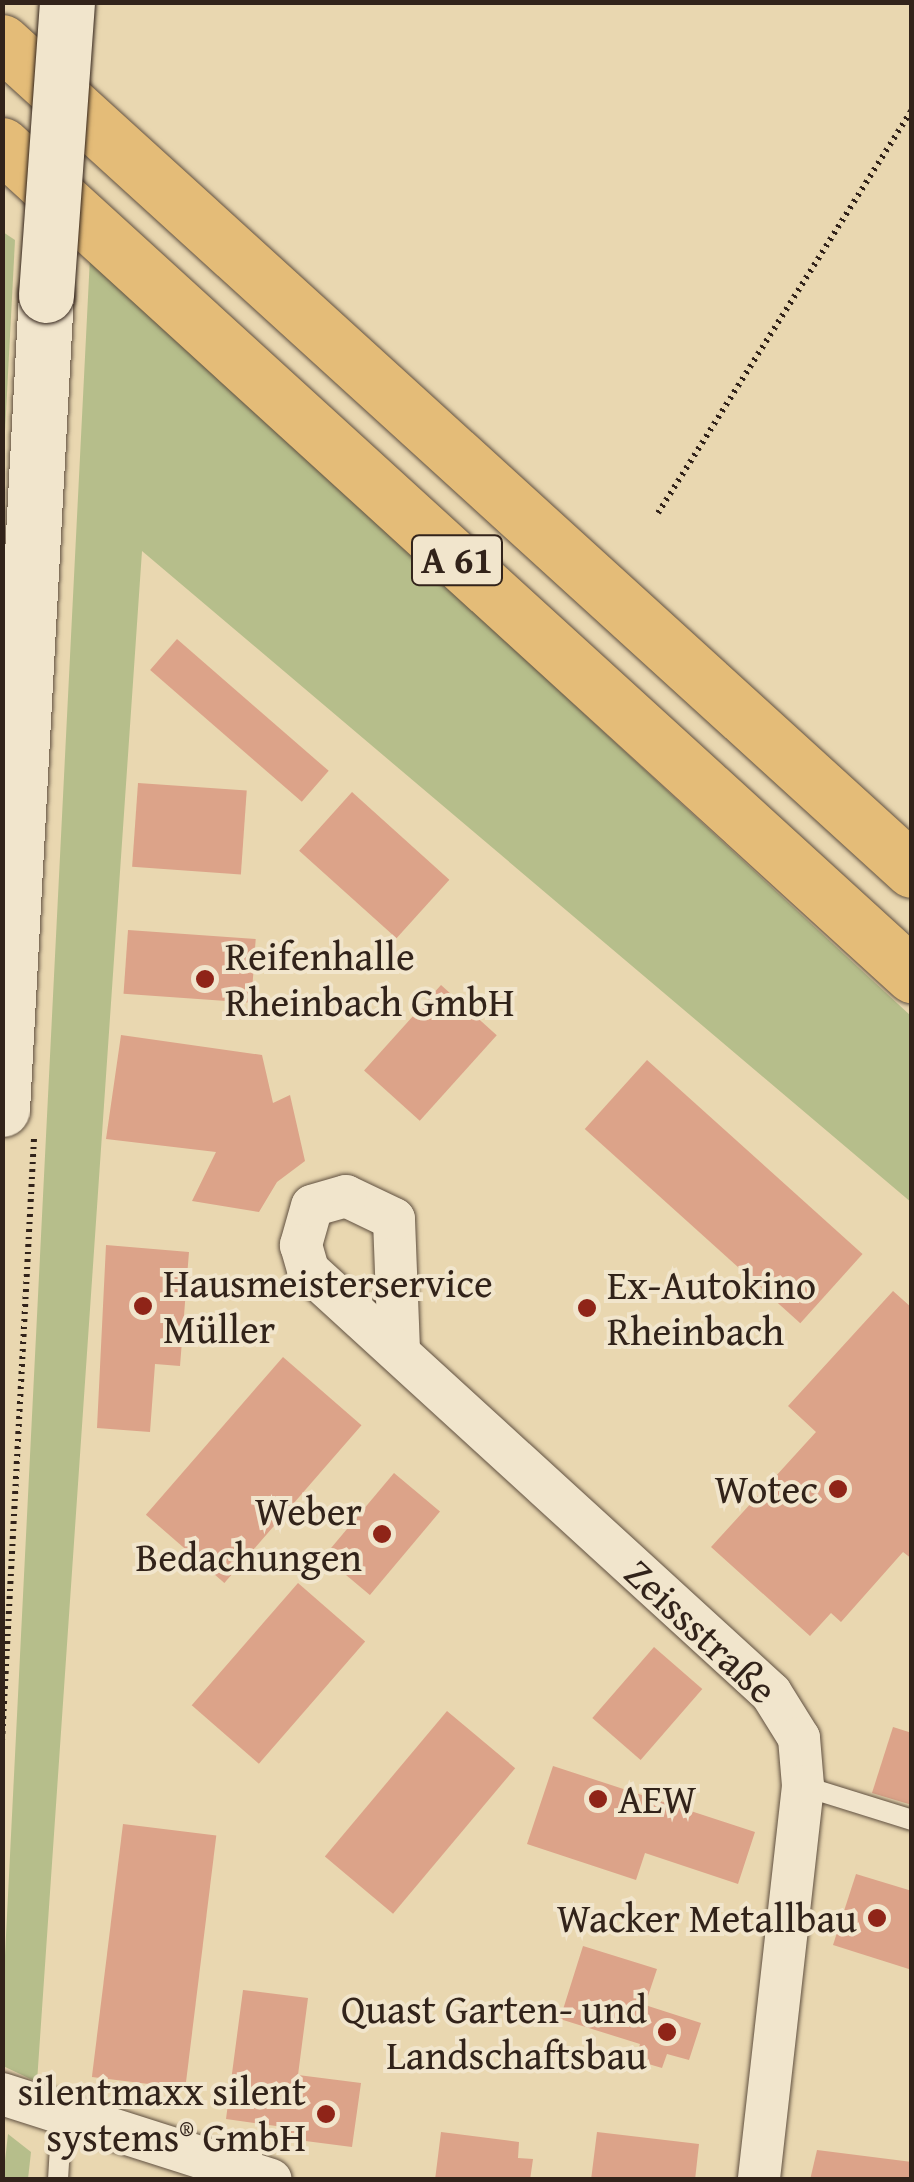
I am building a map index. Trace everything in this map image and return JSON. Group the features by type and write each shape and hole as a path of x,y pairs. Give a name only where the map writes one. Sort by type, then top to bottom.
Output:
{"highway":[{"name":"A 61","path":"2,42 912,870"},
{"name":"A 61","path":"2,145 912,975"}],"main road":[{"path":"2,1110 46,295 67,2"}],"street":[{"name":"Zeissstraße","path":"399,1350 771,1693 799,1738 803,1786 758,2180"},
{"path":"2,2094 225,2172 271,2180"}],"lane":[{"path":"803,1786 912,1820"},
{"path":"58,2180 62,2113"}],"path":[{"path":"658,513 912,109"}],"green space":[{"path":"3,232 15,240 3,470"},
{"path":"90,257 911,1016 912,1203 142,551 37,2082 3,2066 3,1995"},
{"path":"8,2134 31,2152 28,2179 3,2179"}],"building":[{"path":"177,639 329,771 302,802 150,670"},
{"path":"138,783 247,791 241,874 132,867"},
{"path":"352,792 449,880 396,938 299,851"},
{"path":"128,930 256,939 251,1003 124,994"},
{"path":"441,985 497,1035 420,1121 364,1070"},
{"path":"121,1035 262,1055 273,1103 290,1095 305,1161 277,1182 259,1212 192,1201 216,1152 106,1139"},
{"path":"647,1060 863,1254 800,1323 585,1129"},
{"name":"Hausmeisterservice Müller","path":"106,1245 189,1252 180,1366 155,1364 150,1432 97,1428"},
{"name":"Wotec","path":"893,1291 912,1308 912,1559 903,1552 841,1622 831,1613 810,1636 711,1547 816,1432 788,1406"},
{"path":"283,1357 361,1425 224,1583 146,1515"},
{"name":"Weber Bedachungen","path":"394,1473 440,1512 370,1595 324,1556"},
{"path":"298,1583 365,1641 259,1764 192,1705"},
{"path":"654,1647 702,1689 641,1760 592,1718"},
{"path":"447,1711 515,1768 393,1914 325,1857"},
{"path":"893,1727 912,1733 912,1805 872,1793"},
{"name":"AEW","path":"553,1766 755,1832 738,1884 645,1853 636,1880 527,1844"},
{"path":"123,1824 216,1835 185,2089 92,2077"},
{"name":"Wacker Metallbau","path":"856,1874 912,1891 912,1970 833,1945"},
{"path":"583,1946 657,1969 645,2005 701,2023 689,2060 667,2054 662,2068 635,2060 640,2044 560,2019"},
{"path":"243,1990 308,1998 298,2075 361,2083 352,2147 290,2139 291,2128 226,2119"},
{"path":"441,2132 519,2142 518,2158 533,2159 530,2180 435,2180"},
{"path":"597,2132 699,2144 695,2180 591,2180"},
{"path":"817,2150 912,2162 910,2180 810,2180"}],"place":[{"name":"Reifenhalle Rheinbach GmbH","path":"205,979"},
{"name":"Hausmeisterservice Müller","path":"143,1306"},
{"name":"Ex-Autokino Rheinbach","path":"587,1308"},
{"name":"Wotec","path":"838,1489"},
{"name":"Weber Bedachungen","path":"382,1534"},
{"name":"AEW","path":"598,1799"},
{"name":"Wacker Metallbau","path":"877,1918"},
{"name":"Quast Garten- und Landschaftsbau","path":"667,2032"},
{"name":"silentmaxx silent systems® GmbH","path":"326,2114"}]}
